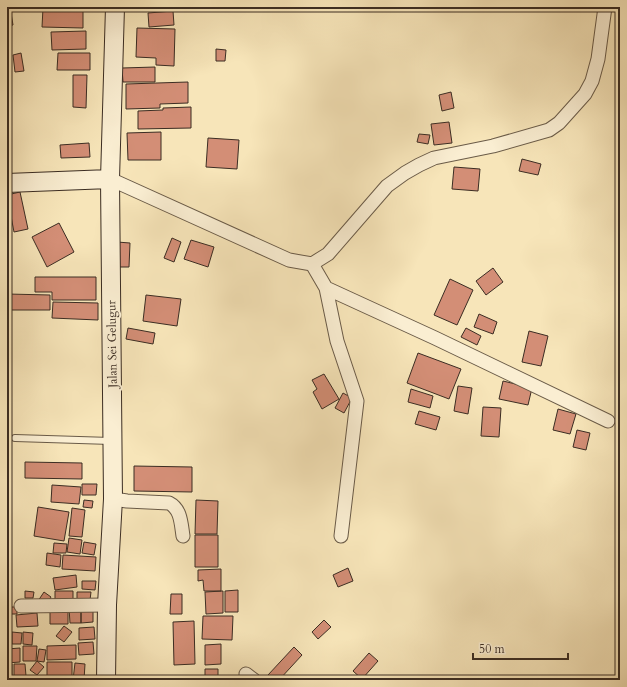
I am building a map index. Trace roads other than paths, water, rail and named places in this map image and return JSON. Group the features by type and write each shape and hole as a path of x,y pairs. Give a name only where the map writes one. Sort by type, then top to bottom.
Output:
{"main road":[{"name":"Jalan Sei Gelugur","path":"106,680 107,605 113,499 110,179 114,7"},
{"path":"7,183 110,179"}],"street":[{"path":"110,179 289,260 312,264 328,254 387,186 419,165 434,158 493,146 549,130 559,123 585,94 592,81 598,59 605,7"},
{"path":"312,264 326,288 337,341 357,401 341,536"},
{"path":"326,288 435,338 608,421"},
{"path":"113,499 127,501 168,502 173,505 180,515 183,536"},
{"path":"21,606 107,605"}],"lane":[{"path":"15,438 113,441"}]}
